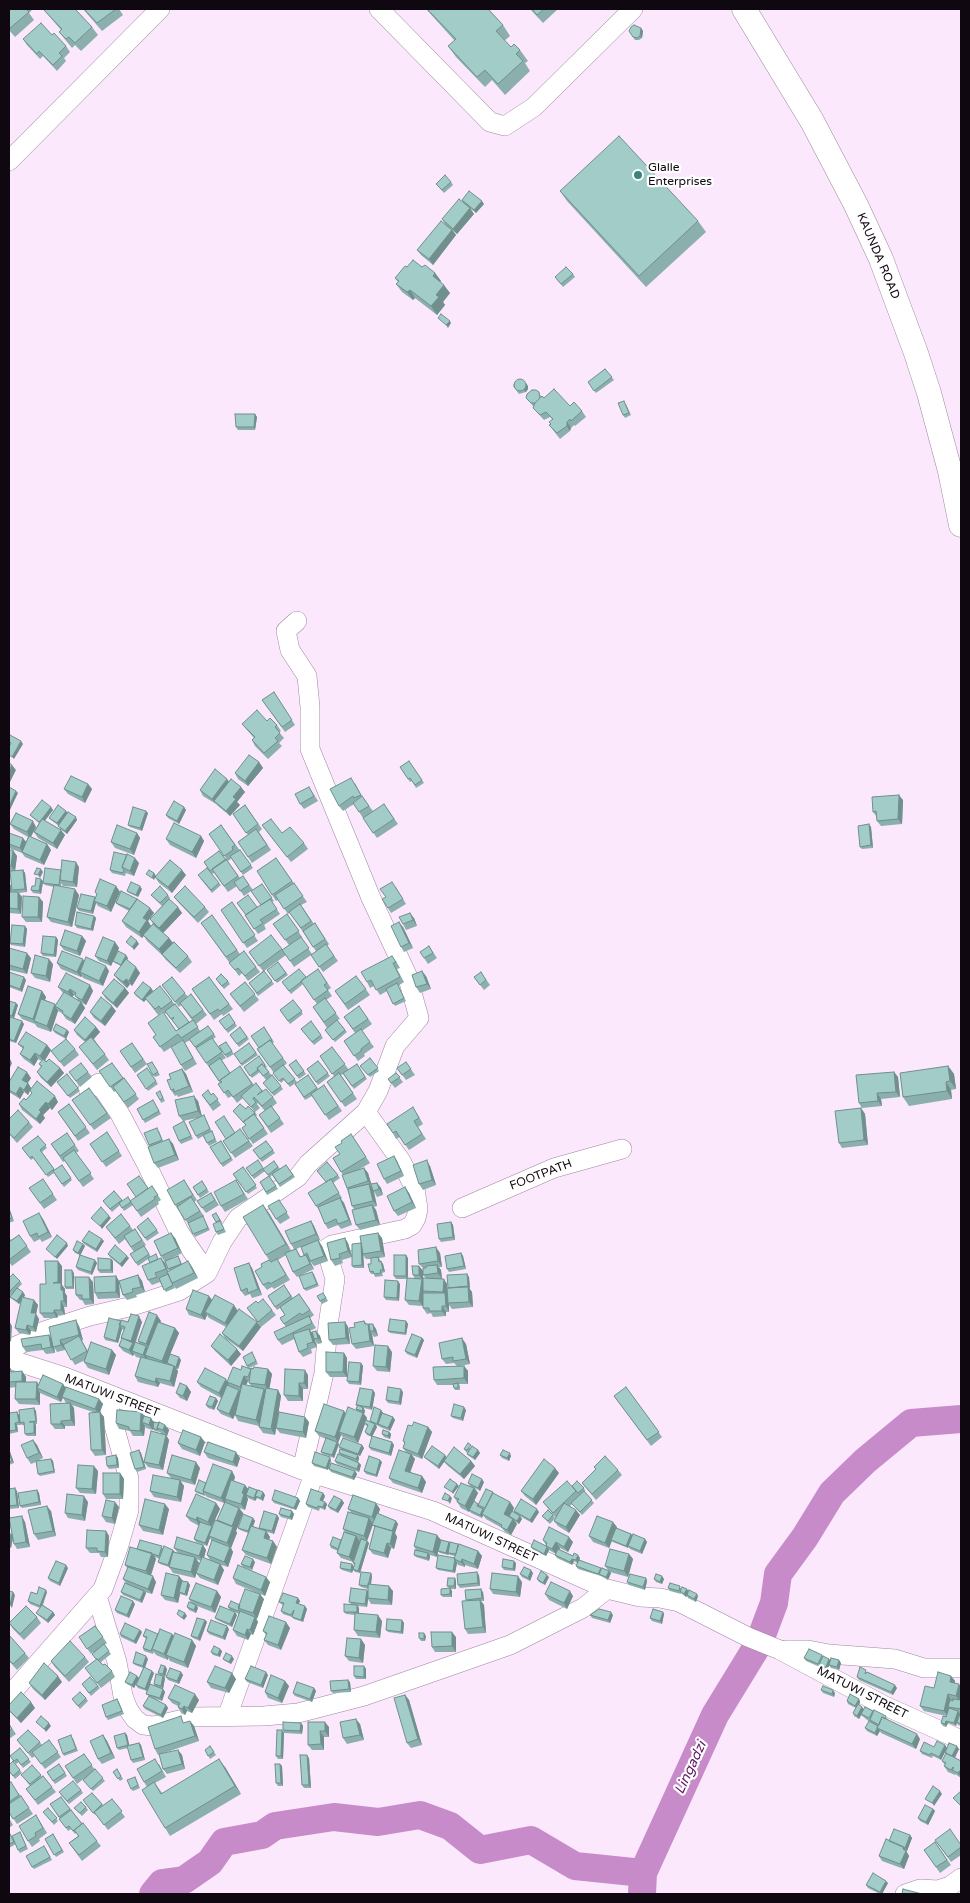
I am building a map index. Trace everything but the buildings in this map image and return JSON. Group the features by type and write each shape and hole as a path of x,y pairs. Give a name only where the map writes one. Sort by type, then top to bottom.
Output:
{"main road":[{"name":"KAUNDA ROAD","path":"744,9 812,121 856,205 881,260 916,353 939,428 961,525"}],"street":[{"path":"9,161 160,9"},
{"path":"379,9 490,122 505,126 534,107 633,9"},
{"path":"9,1349 37,1337 44,1331 179,1291 207,1274 222,1242 238,1218 298,1176 308,1164 366,1112 378,1091 395,1046 420,1018 407,976 370,898 310,749 310,707 307,676 290,650 286,631 297,621"},
{"path":"88,1089 98,1083 120,1114 179,1232 207,1274"},
{"path":"227,1717 308,1472 324,1373 328,1325 335,1279 326,1249 332,1245 405,1230 412,1225 416,1218 418,1200 415,1189 401,1160 366,1112"},
{"name":"FOOTPATH","path":"462,1208 554,1168 622,1150"},
{"name":"MATUWI STREET","path":"9,1359 65,1377 308,1472 433,1511 607,1589 640,1597 660,1598 679,1602 748,1637 780,1650 882,1705 961,1740"},
{"path":"9,1696 103,1589 118,1548 129,1510 129,1479 105,1394"},
{"path":"97,1596 118,1662 123,1696 128,1709 135,1719 143,1725 154,1726 192,1717 264,1716 298,1713 364,1696 510,1645 583,1608 607,1589"},
{"path":"780,1650 808,1650 829,1654 886,1658 924,1668 961,1668"},
{"path":"905,1894 920,1889 940,1892 961,1878"}],"waterway":[{"path":"762,1635 774,1603 778,1574 805,1537 832,1493 865,1461 911,1423 961,1419"},
{"name":"Lingadzi","path":"642,1894 643,1873 715,1715 756,1648"},
{"path":"153,1894 162,1883 184,1880 210,1862 224,1842 262,1835 275,1826 334,1817 378,1822 420,1815 450,1826 480,1850 531,1840 575,1866 643,1873"}],"place":[{"name":"Glalle Enterprises","path":"638,175"}]}
